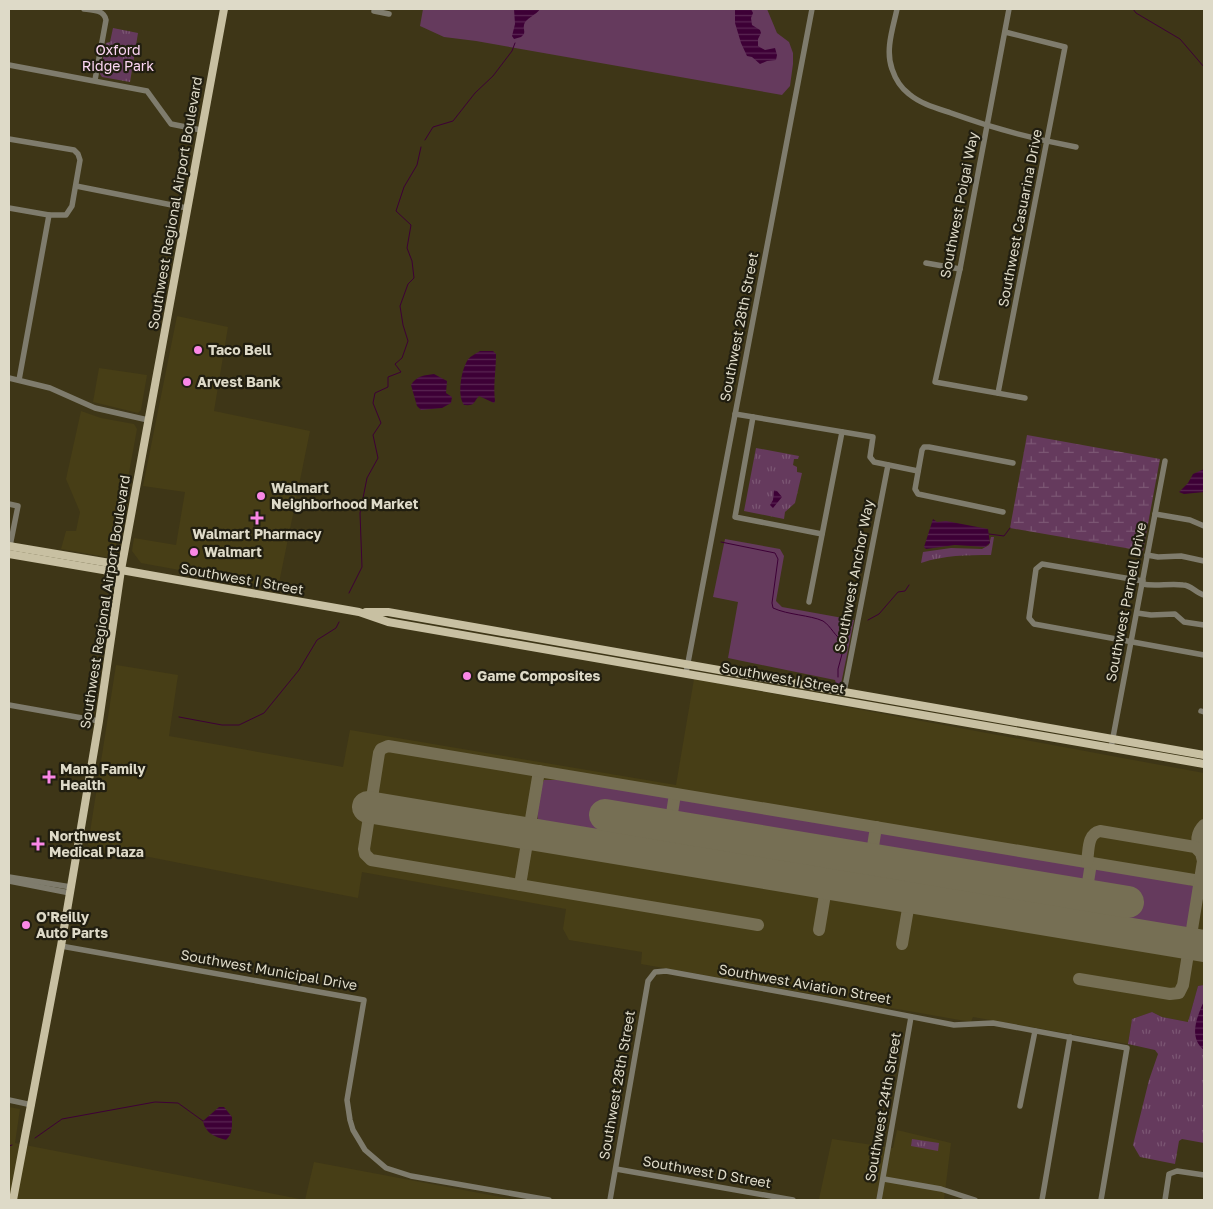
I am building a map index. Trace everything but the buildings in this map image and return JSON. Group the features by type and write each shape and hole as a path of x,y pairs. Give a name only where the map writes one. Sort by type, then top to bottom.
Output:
{"main road":[{"name":"Southwest Regional Airport Boulevard","path":"13,1200 61,946 99,721 121,570 224,9"},
{"name":"Southwest I Street","path":"9,549 109,571 121,570 359,612 388,622 844,692 1204,755"},
{"name":"Southwest I Street","path":"687,669 1204,764"}],"street":[{"path":"84,9 99,12 106,19 95,80"},
{"name":"Southwest 28th Street","path":"687,669 812,9"},
{"path":"897,9 889,56 898,82 908,94 922,103 987,126 1076,148"},
{"name":"Southwest Poigai Way","path":"998,393 935,382 960,269 1009,9"},
{"path":"374,13 389,14"},
{"name":"Southwest Casuarina Drive","path":"998,393 1066,47 1005,32"},
{"path":"9,65 147,91 171,124 201,130"},
{"path":"9,139 77,152 80,160 71,210 66,216 9,208"},
{"path":"76,186 187,208"},
{"path":"18,380 49,215"},
{"path":"926,263 960,269"},
{"path":"9,378 58,390 95,408 148,420"},
{"path":"998,393 1025,398"},
{"path":"735,414 873,437 870,457 874,462 918,471"},
{"path":"753,417 735,517 822,534"},
{"path":"809,602 842,432"},
{"path":"1003,512 921,496 915,489 922,450 929,447 1013,463"},
{"name":"Southwest Parnell Drive","path":"1111,748 1165,461"},
{"name":"Southwest Anchor Way","path":"844,692 888,466"},
{"path":"9,504 18,506 9,549"},
{"path":"1155,514 1190,520 1204,526"},
{"path":"1147,555 1158,557 1181,556 1204,561"},
{"path":"1204,595 1185,585 1153,586 1042,564 1036,569 1028,614 1031,622 1034,624 1204,656"},
{"path":"1137,613 1175,614 1184,622 1204,624"},
{"path":"9,705 99,721"},
{"path":"9,877 70,890"},
{"path":"9,881 70,890"},
{"name":"Southwest Municipal Drive","path":"61,946 364,1000 347,1100 350,1120 358,1140 365,1150 386,1168 411,1176 549,1200"},
{"name":"Southwest Aviation Street","path":"651,974 666,971 819,998 954,1025 993,1023 1127,1048 1101,1200"},
{"name":"Southwest 28th Street","path":"610,1200 641,1016 651,974"},
{"name":"Southwest 24th Street","path":"879,1200 911,1017"},
{"path":"1020,1106 1035,1031"},
{"path":"1042,1200 1070,1037"},
{"path":"9,1100 32,1105"},
{"name":"Southwest D Street","path":"616,1169 793,1200"},
{"path":"1165,1200 1169,1174 1177,1171 1204,1176"},
{"path":"884,1179 941,1189 975,1200"}],"shaded area":[{"path":"514,9 540,9 525,23 524,34 514,39 512,36 515,24"},
{"path":"735,9 751,9 753,13 751,18 752,25 760,30 761,33 758,39 758,46 765,50 775,48 776,60 760,64 752,57 747,56 735,23"},
{"path":"177,316 228,327 214,411 310,431 278,588 141,563 132,551 134,538 176,545 185,492 143,486"},
{"path":"480,351 493,351 496,354 495,401 494,403 479,396 472,404 464,405 460,390 463,371 468,360"},
{"path":"99,368 147,375 141,410 138,413 93,402"},
{"path":"434,374 447,381 446,393 452,397 451,403 442,408 421,410 417,406 411,385 418,378"},
{"path":"81,411 101,418 134,424 137,429 115,550 106,557 61,549 66,531 76,531 80,512 66,479"},
{"path":"1204,469 1204,492 1184,494 1179,492 1188,483 1193,474"},
{"path":"774,490 782,497 773,508 770,505 773,500"},
{"path":"933,519 937,522 946,521 988,529 990,543 985,547 955,545 926,549 924,547"},
{"path":"116,665 178,675 169,736 343,767 350,730 676,785 694,679 1204,773 1204,985 1198,986 1188,1022 1162,1017 1152,1012 1132,1019 1128,1044 973,1017 971,1022 641,964 642,952 569,940 563,929 566,909 362,872 358,898 88,845"},
{"path":"1204,1001 1204,1050 1196,1039 1195,1027"},
{"path":"9,1107 20,1109 15,1143 305,1200 9,1200"},
{"path":"219,1107 224,1107 232,1117 231,1132 226,1140 211,1134 206,1129 203,1121"},
{"path":"897,1130 951,1143 944,1200 819,1199 832,1139 893,1148"},
{"path":"314,1162 516,1200 305,1200"}],"green space":[{"path":"423,9 767,9 777,33 789,42 793,53 790,86 782,95 444,37 420,26"},
{"name":"Oxford Ridge Park","path":"113,28 138,33 130,82 102,77 100,74 106,43 110,42"},
{"path":"1027,435 1160,459 1143,551 1010,528"},
{"path":"756,448 799,456 798,459 794,459 793,465 797,467 797,472 802,473 795,503 785,512 784,519 744,511"},
{"path":"991,537 994,537 991,555 964,555 921,563 923,552 951,548 982,549 989,545"},
{"path":"725,539 780,549 784,556 776,601 782,607 854,620 841,684 836,684 835,680 728,658 738,602 713,597"},
{"path":"544,780 567,780 1164,879 1193,886 1192,916 1188,926 1184,929 1164,932 546,829 539,825 537,813 539,796"},
{"path":"1204,985 1204,1143 1182,1139 1179,1141 1175,1164 1140,1157 1133,1145 1149,1080 1158,1054 1155,1050 1128,1044 1132,1019 1152,1012 1162,1017 1188,1022 1198,986"},
{"path":"912,1139 939,1143 938,1151 911,1146"}],"waterway":[{"path":"1133,9 1136,13 1180,39 1204,67"},
{"path":"425,140 433,127 453,121 475,93 493,76 512,51 515,43"},
{"path":"349,593 362,567 360,513 367,478 378,458 373,435 381,423 373,403 375,393 388,387 388,377 401,372 395,364 402,358 408,341 400,306 408,284 414,278 412,261 407,248 411,225 396,211 404,187 417,165 421,147"},
{"path":"989,534 1004,536 1010,528"},
{"path":"721,542 775,553 778,559 772,603 773,608 823,621 845,643 838,669 838,677"},
{"path":"868,620 879,614 898,592 905,591 909,585"},
{"path":"179,717 222,725 239,725 264,713 299,670 317,640 336,628 339,622"},
{"path":"35,1138 62,1119 155,1102 178,1103 203,1121"}],"taxiway":[{"path":"758,925 371,860 365,854 364,849 379,753 381,749 388,746 1200,881"},
{"path":"520,885 539,771"},
{"path":"670,826 675,794"},
{"path":"1201,853 1198,846 1198,838 1199,831 1204,825"},
{"path":"871,859 876,827"},
{"path":"1079,979 1170,994 1179,993 1183,985 1203,861 1201,853 1195,847 1100,831 1093,835 1091,839 1087,862"},
{"path":"819,930 832,853"},
{"path":"1086,895 1091,863"},
{"path":"902,944 910,897"}],"runway":[{"path":"368,807 1204,946"},
{"path":"605,815 1128,902"}],"place":[{"name":"Taco Bell","path":"198,350"},
{"name":"Arvest Bank","path":"187,382"},
{"name":"Walmart Neighborhood Market","path":"261,496"},
{"name":"Walmart Pharmacy","path":"257,518"},
{"name":"Walmart","path":"194,552"},
{"name":"Game Composites","path":"467,676"},
{"name":"Mana Family Health","path":"49,777"},
{"name":"Northwest Medical Plaza","path":"38,844"},
{"name":"O'Reilly Auto Parts","path":"26,925"}]}
